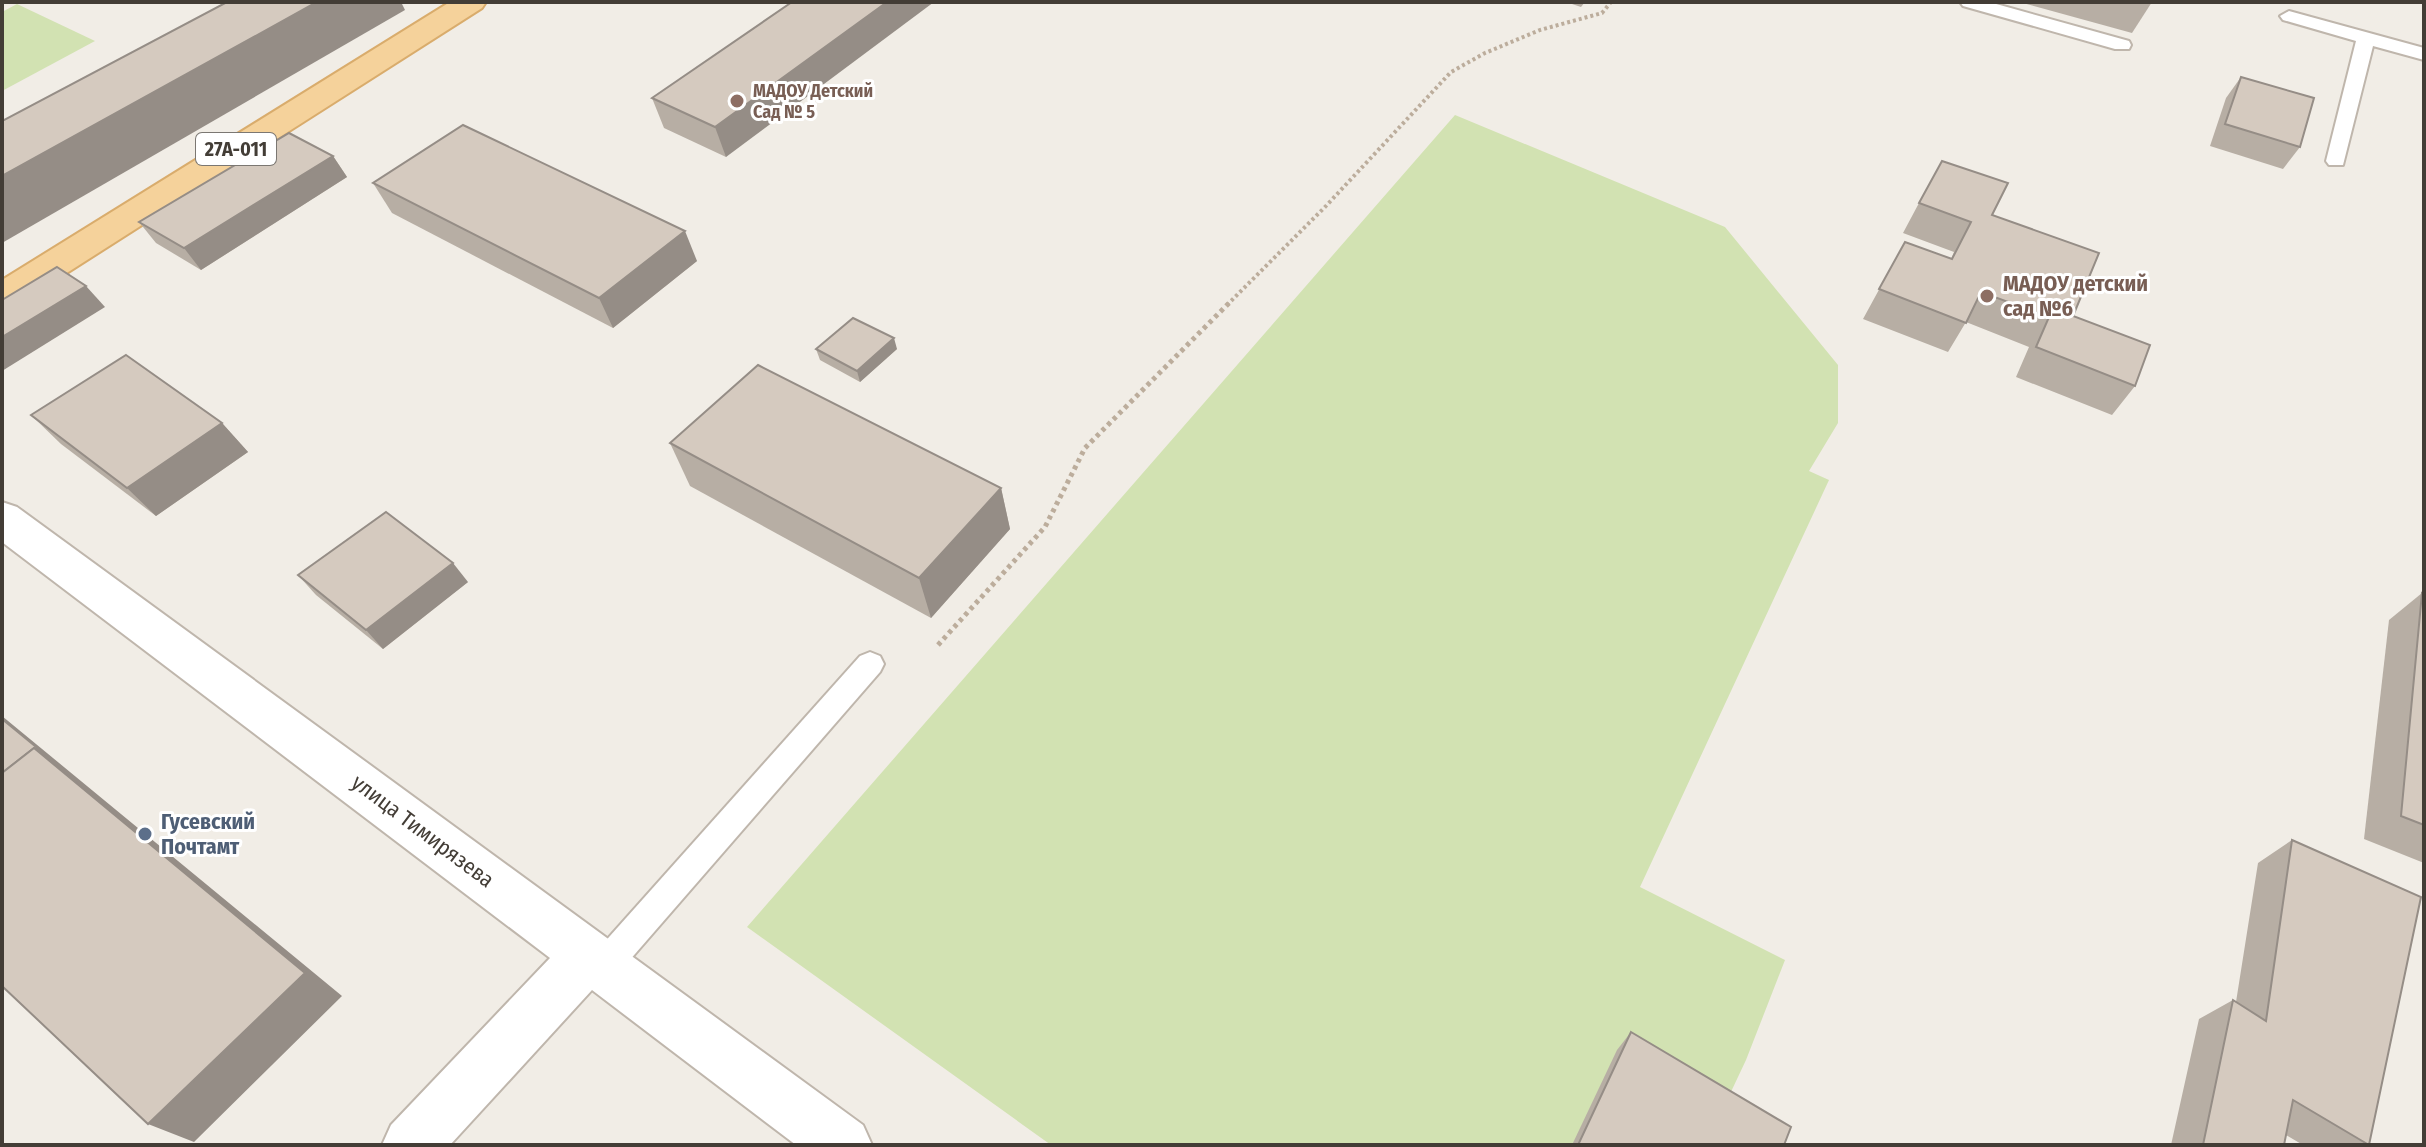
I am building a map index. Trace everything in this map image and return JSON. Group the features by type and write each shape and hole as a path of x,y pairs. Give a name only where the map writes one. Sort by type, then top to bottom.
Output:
{"main road":[{"name":"27А-011","path":"2,297 462,3"}],"street":[{"name":"улица Тимирязева","path":"2,519 843,1145"},
{"path":"411,1145 597,961"}],"lane":[{"path":"1969,2 2122,45"},
{"path":"2289,16 2424,54"},
{"path":"2336,161 2366,38"},
{"path":"597,961 870,664"}],"path":[{"path":"938,645 1045,527 1085,448 1325,207 1451,72 1485,53 1540,30 1602,13 1611,2"}],"green space":[{"path":"17,4 95,41 2,91 2,12"},
{"path":"1455,115 1725,227 1838,365 1838,423 1809,471 1829,480 1640,887 1785,960 1746,1060 1721,1113 1769,1145 1051,1145 747,927"}],"building":[{"path":"227,2 317,2 2,176 2,121"},
{"path":"792,2 887,2 715,127 652,98"},
{"path":"2241,77 2314,98 2300,147 2225,124"},
{"path":"463,125 685,231 599,298 373,183"},
{"path":"289,133 333,156 184,248 139,222"},
{"path":"1942,161 2008,183 1992,215 2099,253 2073,316 2150,345 2135,386 2036,347 2049,317 1981,292 1966,323 1879,289 1905,242 1952,259 1971,222 1919,203"},
{"path":"57,267 86,286 2,337 2,300"},
{"path":"853,318 894,338 857,371 816,349"},
{"path":"126,355 222,423 127,488 31,415"},
{"path":"758,365 1001,488 919,578 670,443"},
{"path":"386,512 453,563 366,630 298,575"},
{"path":"2424,594 2424,825 2401,816"},
{"path":"2,719 52,760 34,748 2,773"},
{"path":"34,748 305,973 148,1124 2,986 2,773"},
{"path":"2292,840 2421,897 2369,1145 2293,1100 2284,1145 2203,1145 2233,1000 2266,1021"},
{"path":"1631,1032 1791,1127 1784,1145 1578,1145"}],"place":[{"name":"МАДОУ Детский Сад № 5","path":"737,101"},
{"name":"МАДОУ детский сад №6","path":"1987,296"},
{"name":"Гусевский Почтамт","path":"145,834"}]}
